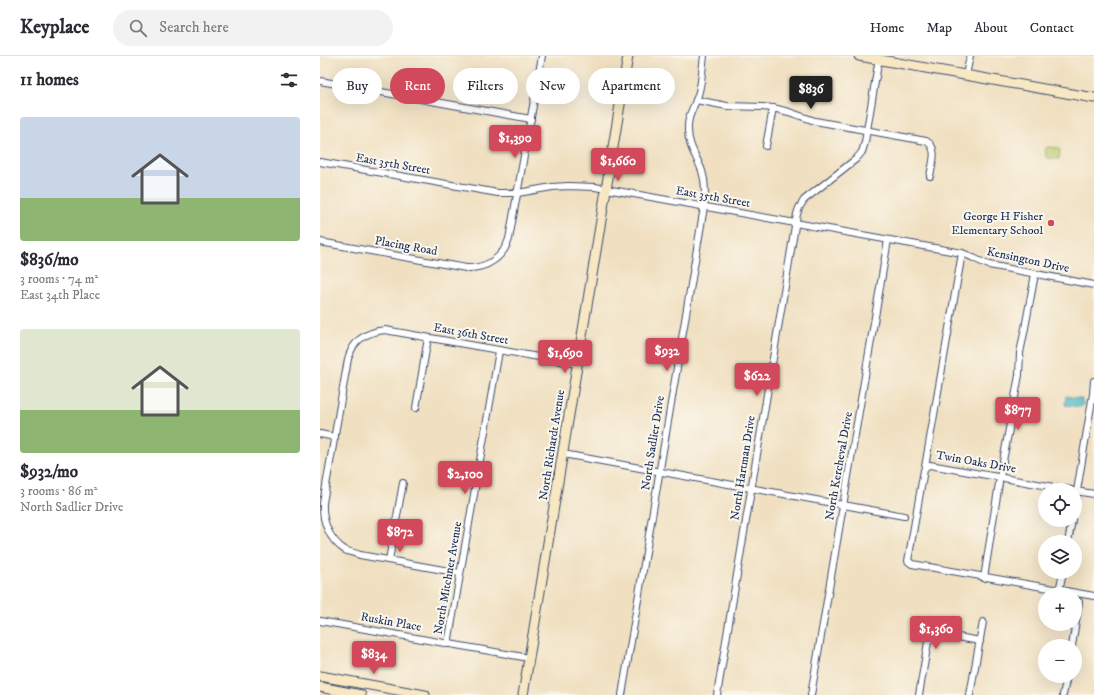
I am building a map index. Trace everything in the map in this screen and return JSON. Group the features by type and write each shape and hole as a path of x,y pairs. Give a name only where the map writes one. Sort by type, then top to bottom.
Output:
{"street":[{"path":"518,193 542,56"},
{"name":"North Richardt Avenue","path":"523,695 628,56"},
{"name":"North Sadlier Drive","path":"622,695 704,207 704,176 691,147 688,131 689,117 698,94 704,56"},
{"path":"859,56 879,58 1094,98"},
{"path":"966,75 970,56"},
{"name":"North Hartman Drive","path":"717,695 798,210 804,200 858,158 864,147 879,58"},
{"path":"320,81 531,119"},
{"path":"696,100 727,106 762,106 789,112 815,121 924,141 929,143 934,150 930,176"},
{"path":"766,146 773,108"},
{"name":"East 35th Street","path":"320,162 487,191 518,193 552,187 595,187 911,244"},
{"name":"Placing Road","path":"320,242 466,268 477,268 488,264 500,256 508,244 518,193"},
{"name":"North Kercheval Drive","path":"811,695 888,240"},
{"name":"Kensington Drive","path":"911,244 962,253 972,256 980,262 989,265 1094,285"},
{"path":"925,467 962,253"},
{"path":"1035,274 1020,353 1019,375 1000,477 984,578 1038,587"},
{"name":"East 36th Street","path":"335,437 348,359 354,346 362,337 374,332 385,330 578,364"},
{"path":"416,408 428,338"},
{"name":"North Mitchner Avenue","path":"448,644 499,351"},
{"path":"1076,483 1093,394 1094,381"},
{"path":"320,434 335,437 323,509 328,531 341,547 360,555 460,573"},
{"path":"563,454 904,516"},
{"name":"Twin Oaks Drive","path":"984,578 912,564 908,561 925,467 930,465 1038,484"},
{"path":"389,560 403,483"},
{"name":"Twin Oaks Drive","path":"1082,492 1094,494"},
{"path":"1082,594 1094,596"},
{"name":"Ruskin Place","path":"320,621 529,658"},
{"path":"970,695 983,622"},
{"path":"919,695 928,642 941,634 980,641"},
{"path":"320,676 425,695"},
{"path":"1063,695 1066,683"},
{"path":"320,687 361,695"}],"green space":[{"path":"1048,147 1059,148 1059,159 1046,157 1045,149"}],"water":[{"path":"1066,396 1082,399 1083,405 1081,405 1081,407 1065,405"}],"place":[{"name":"George H Fisher Elementary School","path":"1051,223"}]}
